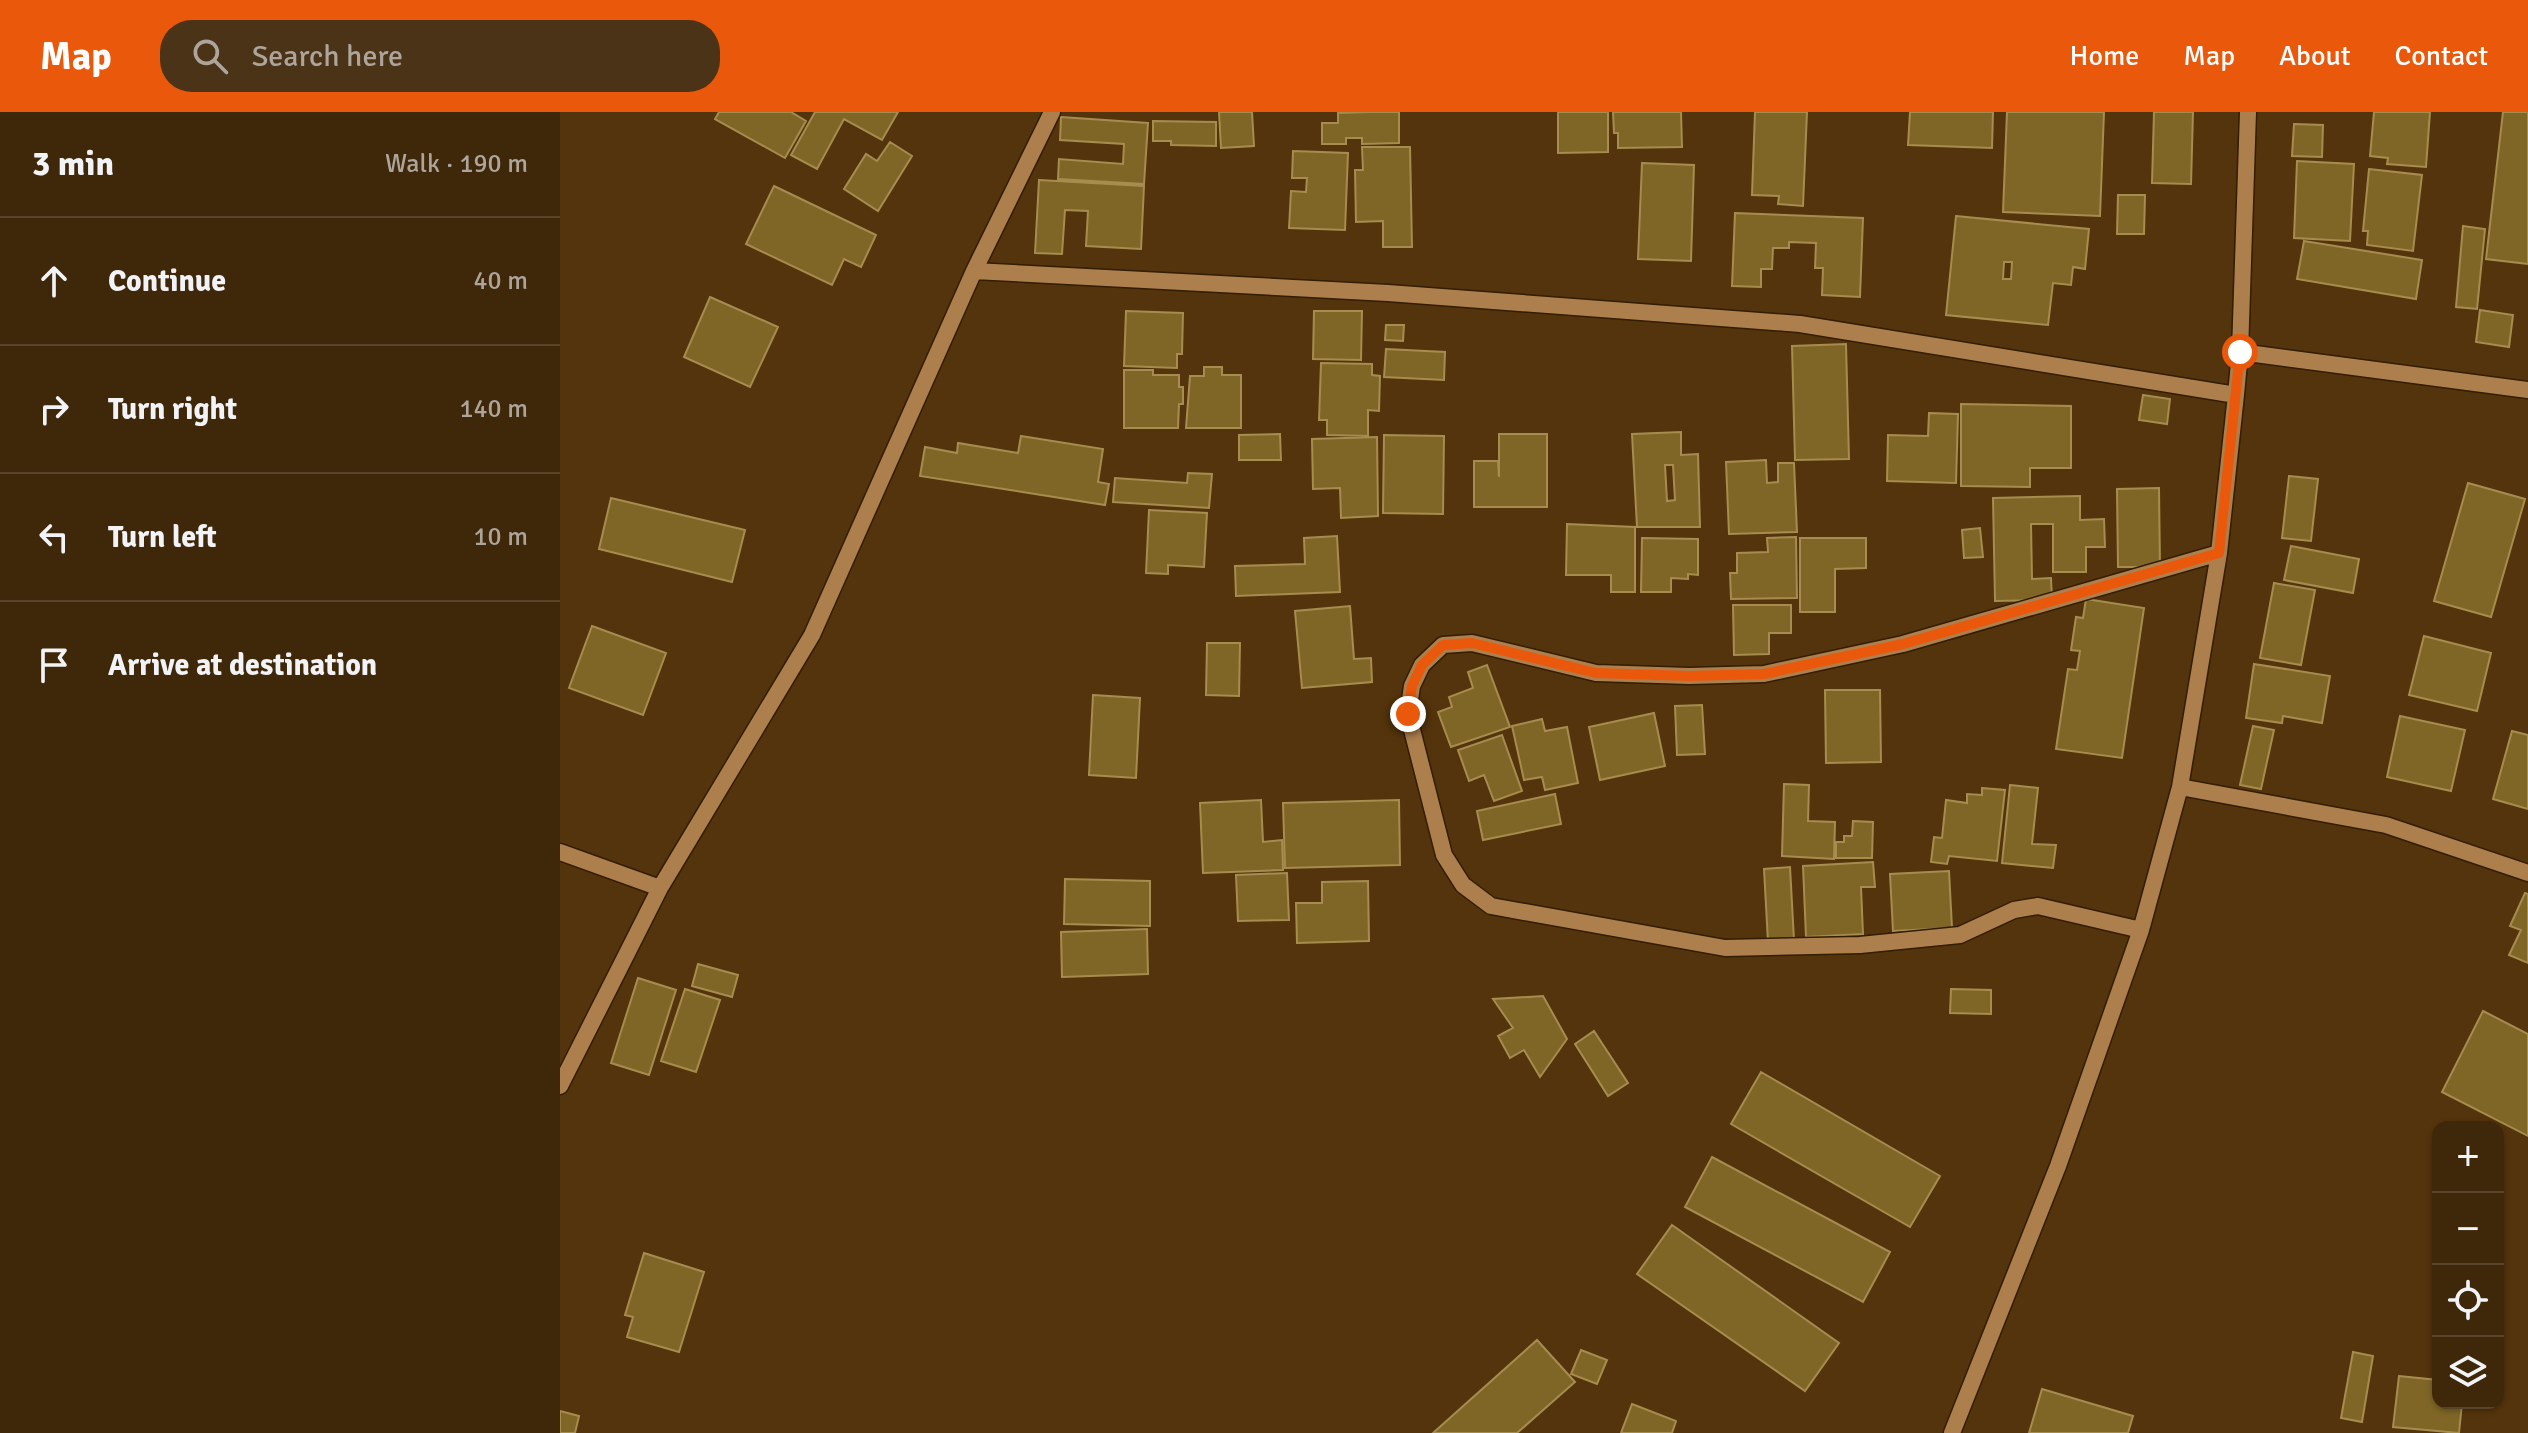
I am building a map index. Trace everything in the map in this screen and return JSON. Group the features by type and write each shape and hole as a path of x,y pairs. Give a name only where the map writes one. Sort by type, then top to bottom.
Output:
{"street":[{"path":"560,1086 660,888 812,635 974,271 1052,112"},
{"path":"1952,1433 2058,1166 2141,930 2180,787 2219,553 2236,395 2248,112"},
{"path":"974,271 1388,293 1800,324 2236,395"},
{"path":"2240,352 2528,390"},
{"path":"2141,930 2038,906 2014,910 1960,935 1860,945 1725,948 1491,906 1463,885 1444,855 1408,714 1412,686 1422,665 1443,645 1472,643 1596,673 1689,676 1764,674 1903,644 2219,553"},
{"path":"2180,787 2386,825 2528,873"},
{"path":"560,852 660,888"}],"building":[{"path":"719,112 791,112 806,121 785,158 715,119"},
{"path":"815,112 898,112 882,140 844,119 817,169 791,155"},
{"path":"1219,112 1252,112 1254,146 1221,148"},
{"path":"1399,112 1399,143 1362,144 1362,138 1346,138 1346,144 1322,144 1322,123 1338,123 1338,113"},
{"path":"1558,112 1608,112 1608,152 1558,153"},
{"path":"1613,112 1681,112 1682,147 1618,148"},
{"path":"1755,112 1807,112 1803,206 1778,204 1779,196 1752,195"},
{"path":"1910,112 1993,112 1992,148 1908,145"},
{"path":"2007,112 2104,112 2100,216 2003,212"},
{"path":"2154,112 2193,112 2191,184 2152,183"},
{"path":"2374,112 2430,112 2426,167 2387,164 2388,158 2370,156"},
{"path":"2503,112 2528,112 2528,264 2486,259"},
{"path":"1061,117 1148,123 1144,184 1058,179 1059,159 1123,164 1124,144 1060,140"},
{"path":"1153,121 1216,122 1216,146 1171,145 1171,141 1153,141"},
{"path":"2294,124 2323,125 2322,157 2292,156"},
{"path":"890,142 912,156 878,211 844,189 866,154 877,161"},
{"path":"1362,147 1410,147 1412,247 1383,247 1383,221 1356,222 1355,170 1363,170"},
{"path":"1293,151 1348,153 1345,230 1289,228 1291,191 1306,192 1307,178 1292,178"},
{"path":"2297,161 2354,164 2350,241 2294,238"},
{"path":"1642,163 1694,165 1691,261 1638,259"},
{"path":"2369,169 2422,175 2413,251 2367,245 2368,231 2363,231"},
{"path":"1039,180 1144,186 1141,249 1086,246 1088,211 1065,210 1062,254 1035,253"},
{"path":"774,186 876,235 861,267 844,259 832,285 746,244"},
{"path":"2118,195 2145,195 2144,234 2117,234"},
{"path":"1735,213 1863,218 1860,297 1822,295 1823,268 1815,268 1816,243 1789,242 1789,248 1773,248 1772,269 1761,269 1761,287 1732,286"},
{"path":"1956,216 2089,229 2085,269 2073,267 2071,285 2053,283 2048,325 1946,315","holes":["2004,262 2012,262 2011,279 2003,279"]},
{"path":"2463,226 2485,229 2477,309 2456,307"},
{"path":"2304,241 2422,260 2416,299 2297,279"},
{"path":"710,297 778,327 750,387 684,357"},
{"path":"2480,310 2513,315 2509,347 2476,342"},
{"path":"1126,311 1183,313 1182,354 1177,354 1177,368 1124,366"},
{"path":"1314,311 1362,311 1361,360 1313,359"},
{"path":"1386,325 1404,325 1403,341 1385,340"},
{"path":"1846,344 1849,459 1795,460 1792,346"},
{"path":"1386,349 1445,352 1444,380 1384,377"},
{"path":"1321,363 1372,364 1372,375 1380,376 1379,411 1368,410 1368,436 1327,435 1327,420 1319,420"},
{"path":"1204,367 1222,367 1222,375 1241,375 1241,428 1186,428 1190,376 1204,376"},
{"path":"1124,370 1153,370 1153,375 1179,375 1183,404 1179,404 1178,428 1124,428"},
{"path":"2143,395 2170,399 2167,424 2139,420"},
{"path":"1961,404 2071,406 2071,468 2030,468 2030,487 1961,486"},
{"path":"1929,413 1958,414 1956,483 1887,481 1888,435 1928,436"},
{"path":"1681,432 1681,455 1698,454 1700,527 1637,527 1632,434","holes":["1665,465 1673,465 1675,500 1667,501"]},
{"path":"1280,434 1281,460 1239,460 1239,435"},
{"path":"1499,434 1547,434 1547,507 1474,507 1474,461 1498,461 1499,477"},
{"path":"1384,435 1444,436 1443,514 1383,513"},
{"path":"1021,436 1103,449 1098,482 1109,484 1105,505 920,476 925,447 957,453 958,443 1018,453"},
{"path":"1377,437 1378,516 1341,518 1340,488 1313,489 1312,439"},
{"path":"1766,460 1767,483 1778,482 1778,463 1794,463 1797,532 1729,534 1726,462"},
{"path":"1188,473 1212,474 1209,508 1113,502 1115,478 1187,483"},
{"path":"2289,476 2318,479 2311,541 2282,538"},
{"path":"2468,483 2525,499 2491,617 2434,601"},
{"path":"2159,488 2160,567 2118,567 2117,489"},
{"path":"2080,496 2080,520 2104,519 2105,547 2086,547 2086,572 2053,572 2053,524 2031,524 2032,579 2051,578 2052,600 1995,601 1993,498"},
{"path":"611,498 745,530 732,582 599,549"},
{"path":"1149,510 1207,513 1204,567 1168,565 1168,574 1146,573"},
{"path":"1567,524 1635,527 1635,592 1611,592 1611,575 1566,575"},
{"path":"1980,528 1983,557 1964,558 1962,530"},
{"path":"1337,536 1340,592 1236,596 1235,566 1305,564 1304,538"},
{"path":"1796,537 1797,598 1731,599 1730,573 1737,573 1737,553 1768,552 1767,538"},
{"path":"1642,538 1698,539 1698,575 1688,574 1688,579 1671,578 1671,592 1641,592"},
{"path":"1800,538 1866,538 1866,568 1835,569 1835,612 1800,612"},
{"path":"2291,546 2359,559 2353,593 2284,580"},
{"path":"2274,583 2315,590 2301,665 2260,658"},
{"path":"2086,599 2144,608 2122,758 2056,749 2068,669 2077,670 2080,651 2071,650 2076,617 2083,618"},
{"path":"1733,605 1791,605 1791,633 1769,633 1769,654 1734,655"},
{"path":"1350,606 1354,659 1371,658 1372,682 1302,688 1295,611"},
{"path":"592,626 666,653 643,715 569,688"},
{"path":"2424,636 2491,653 2477,711 2409,695"},
{"path":"1207,643 1240,643 1239,696 1206,695"},
{"path":"2254,664 2330,676 2322,723 2283,716 2282,723 2246,718"},
{"path":"1487,665 1510,727 1451,747 1438,712 1452,707 1449,697 1473,688 1468,672"},
{"path":"1825,690 1880,690 1881,762 1826,763"},
{"path":"1093,695 1140,698 1136,778 1089,775"},
{"path":"1702,705 1705,754 1677,755 1675,706"},
{"path":"1654,713 1665,766 1600,780 1589,727"},
{"path":"2400,716 2465,730 2451,791 2387,777"},
{"path":"1542,719 1545,731 1567,727 1578,783 1545,790 1542,777 1524,780 1512,726"},
{"path":"2253,726 2274,730 2261,789 2240,785"},
{"path":"2512,731 2528,735 2528,809 2493,799"},
{"path":"1502,735 1522,791 1494,801 1484,775 1469,781 1458,750"},
{"path":"1784,784 1809,785 1808,821 1835,822 1834,859 1782,856"},
{"path":"2010,785 2038,788 2032,844 2056,845 2053,868 2002,863"},
{"path":"1982,788 2005,790 1997,861 1949,856 1947,864 1931,862 1934,837 1942,838 1946,800 1967,803 1967,794 1982,795"},
{"path":"1555,794 1561,824 1483,840 1477,811"},
{"path":"1261,800 1263,842 1282,840 1283,870 1203,873 1200,803"},
{"path":"1399,800 1400,865 1285,868 1283,803"},
{"path":"1853,821 1873,822 1872,858 1836,858 1836,842 1844,842 1844,836 1852,836"},
{"path":"1873,862 1875,887 1861,887 1863,934 1806,937 1803,866"},
{"path":"1790,867 1794,940 1768,942 1764,869"},
{"path":"1949,871 1952,928 1893,931 1890,874"},
{"path":"1287,873 1289,920 1238,921 1236,875"},
{"path":"1065,879 1150,881 1150,926 1064,924"},
{"path":"1368,881 1369,941 1297,943 1296,903 1322,903 1322,882"},
{"path":"2525,893 2528,894 2528,963 2509,955 2521,930 2510,926"},
{"path":"1147,929 1148,974 1062,977 1061,932"},
{"path":"698,964 738,975 732,997 692,986"},
{"path":"638,978 676,990 649,1075 611,1063"},
{"path":"685,989 720,1000 696,1072 661,1061"},
{"path":"1951,989 1991,990 1991,1014 1950,1013"},
{"path":"1543,996 1567,1039 1540,1077 1524,1050 1510,1058 1498,1036 1513,1028 1493,999"},
{"path":"2483,1011 2528,1034 2528,1136 2504,1121 2442,1092"},
{"path":"1594,1031 1628,1083 1608,1096 1575,1044"},
{"path":"1761,1072 1940,1176 1910,1227 1731,1124"},
{"path":"1712,1157 1890,1252 1863,1302 1685,1207"},
{"path":"1672,1225 1839,1343 1805,1391 1637,1274"},
{"path":"644,1253 704,1272 679,1352 627,1337 633,1317 625,1315"},
{"path":"1537,1340 1575,1382 1517,1433 1433,1433"},
{"path":"1581,1350 1607,1360 1597,1384 1571,1374"},
{"path":"2353,1352 2373,1356 2362,1422 2341,1418"},
{"path":"2399,1376 2432,1379 2432,1409 2461,1409 2459,1433 2393,1427"},
{"path":"2042,1389 2133,1416 2128,1433 2029,1433"},
{"path":"1632,1404 1676,1421 1672,1433 1621,1433"},
{"path":"560,1411 579,1416 575,1433 560,1433"}],"route":[{"path":"1408,714 1412,686 1422,665 1443,645 1472,643 1596,673 1689,676 1764,674 1903,644 2219,553 2240,352"}]}
